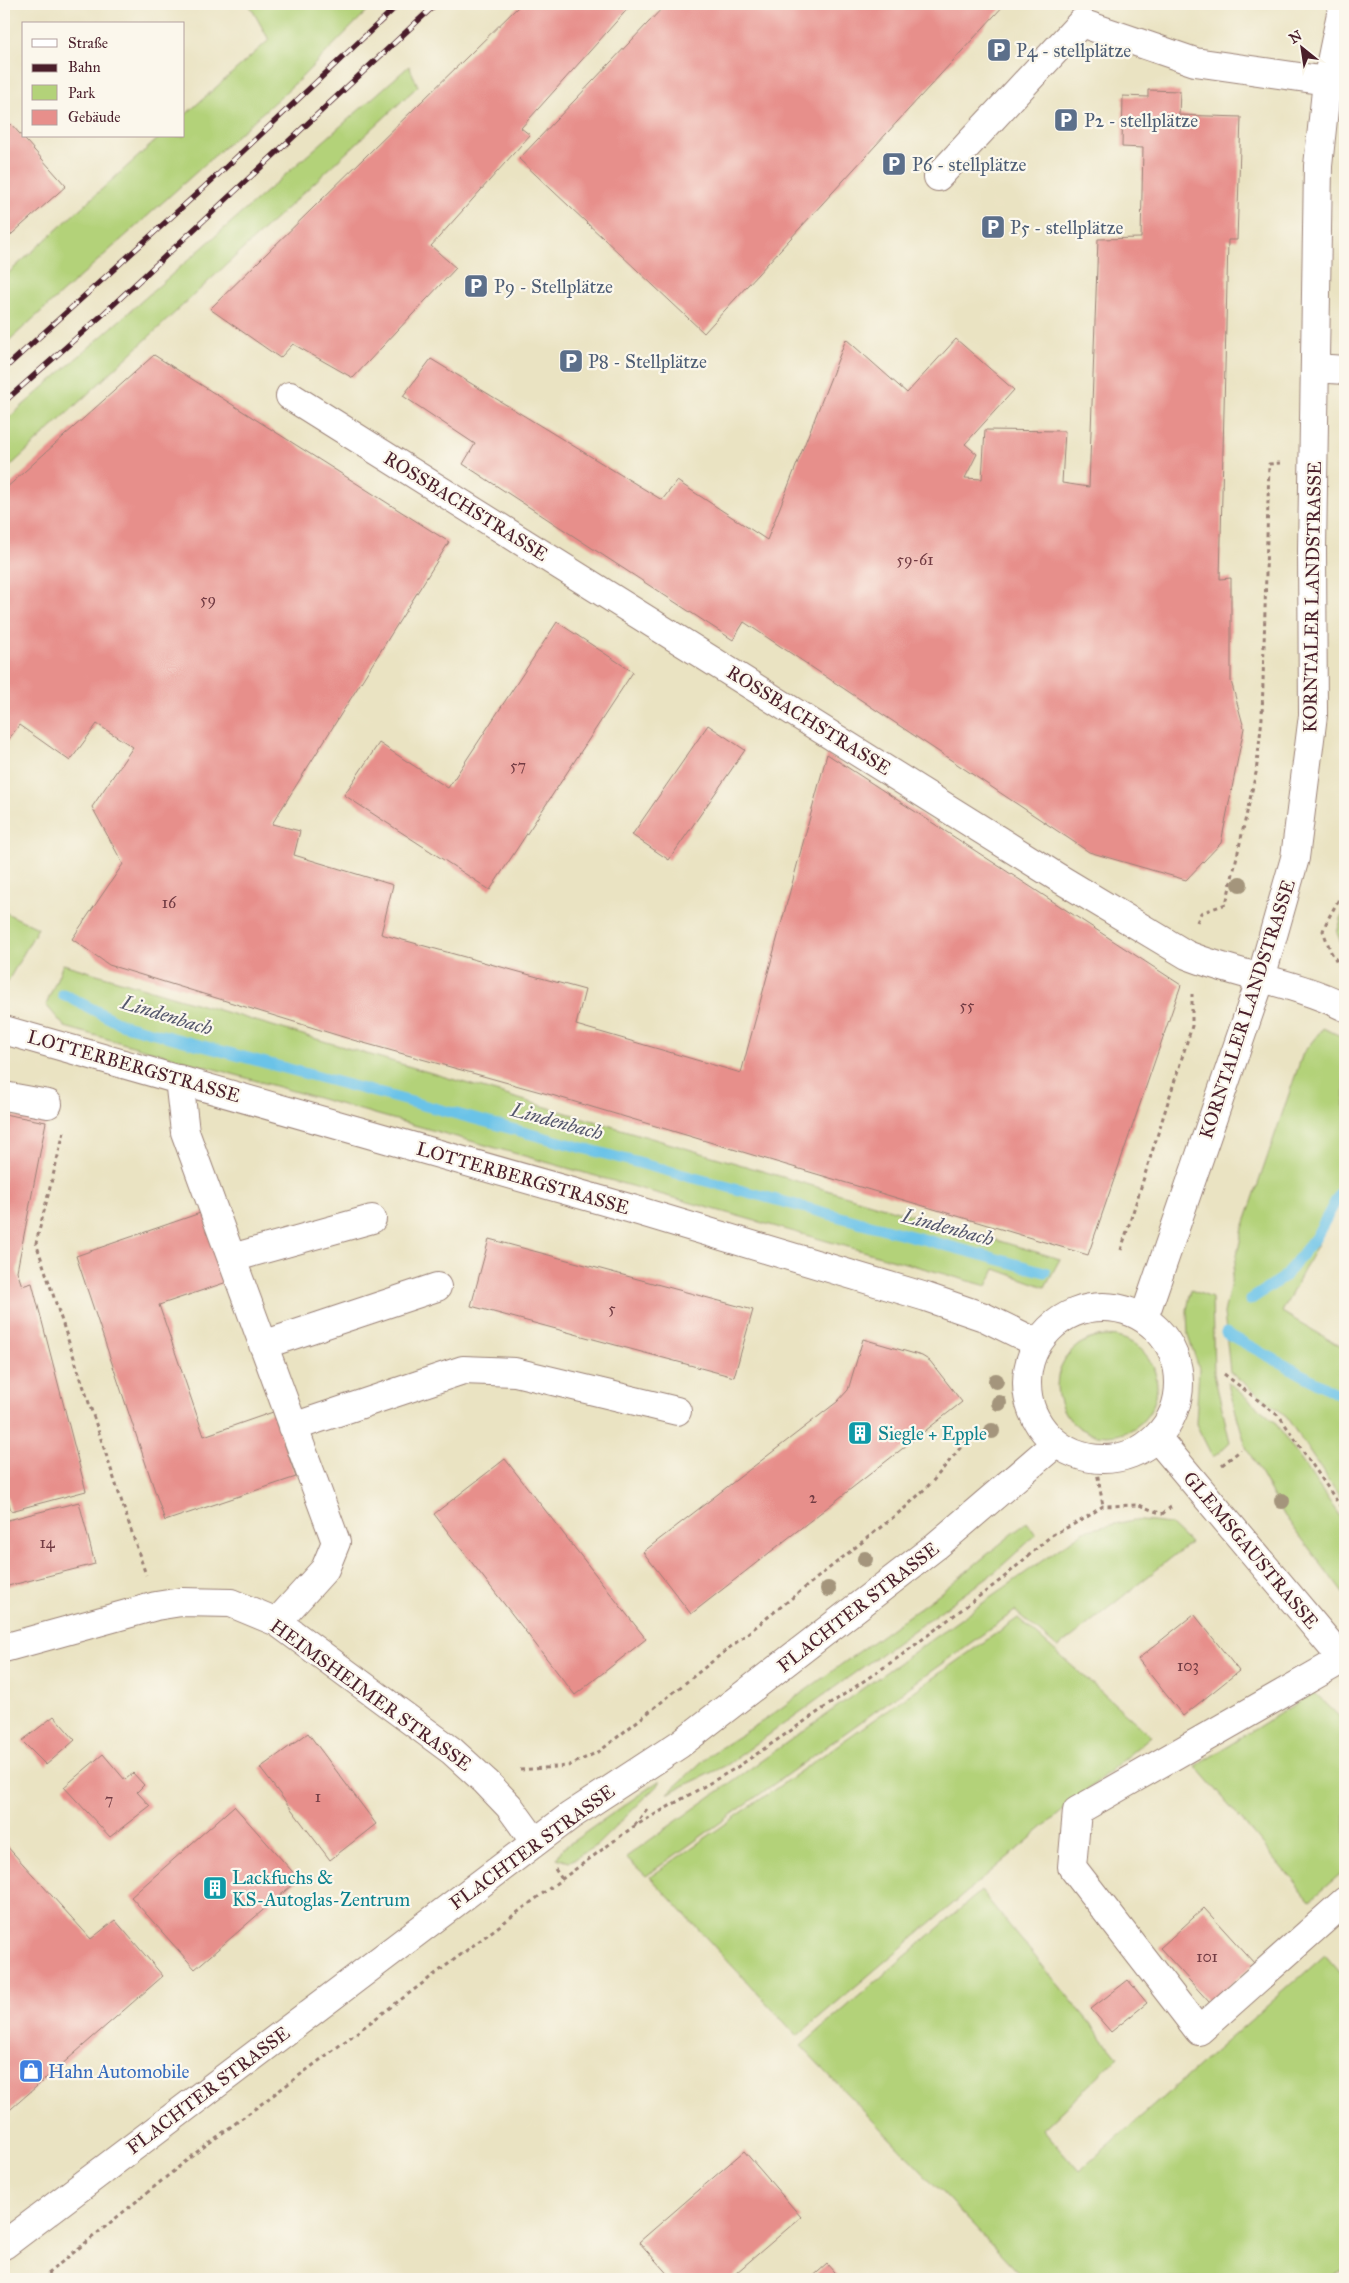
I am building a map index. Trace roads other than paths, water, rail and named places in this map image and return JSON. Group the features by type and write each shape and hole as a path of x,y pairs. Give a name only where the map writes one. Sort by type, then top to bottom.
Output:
{"main road":[{"name":"KORNTALER LANDSTRASSE","path":"1144,1318 1261,978 1295,858 1313,715 1312,550 1318,166 1327,81 1343,4"},
{"path":"938,177 1081,23 1195,62 1327,81"},
{"path":"1315,368 1345,370"},
{"name":"ROSSBACHSTRASSE","path":"290,396 1049,872 1187,955 1210,964 1307,990 1336,1002"},
{"name":"LOTTERBERGSTRASSE","path":"4,1030 632,1209 926,1296 984,1317 1037,1343"},
{"path":"179,1079 185,1132 336,1542 325,1569 277,1622"},
{"path":"4,1096 48,1104"},
{"path":"232,1258 372,1219"},
{"path":"263,1345 438,1287"},
{"path":"1115,1307 1144,1318 1168,1342 1180,1375 1175,1409 1157,1438 1138,1451 1117,1459 1095,1460 1074,1455 1055,1444 1037,1423 1027,1398 1027,1369 1037,1343 1058,1321 1085,1308 1115,1307"},
{"path":"293,1428 463,1370 515,1372 678,1411"},
{"name":"GLEMSGAUSTRASSE","path":"1157,1438 1344,1661"},
{"name":"FLACHTER STRASSE","path":"4,2245 570,1816 680,1744 936,1546 1055,1444"},
{"name":"HEIMSHEIMER STRASSE","path":"4,1648 156,1606 181,1602 231,1603 277,1622 452,1751 509,1806 535,1842"},
{"path":"1344,1661 1077,1811 1072,1868 1199,2031 1345,1901"}],"waterway":[{"name":"Lindenbach","path":"63,994 121,1024 1045,1272"},
{"path":"1250,1300 1283,1278 1316,1237 1345,1184"},
{"name":"Lindenbach","path":"1226,1333 1345,1398"}],"railway":[{"path":"4,369 223,170 399,4"},
{"path":"4,402 100,317 436,4"}],"place":[{"name":"P4 - stellplätze","path":"999,50"},
{"name":"P2 - stellplätze","path":"1066,120"},
{"name":"P6 - stellplätze","path":"894,164"},
{"name":"P5 - stellplätze","path":"993,227"},
{"name":"P9 - Stellplätze","path":"476,286"},
{"name":"P8 - Stellplätze","path":"571,361"},
{"name":"Siegle + Epple","path":"860,1433"},
{"name":"Lackfuchs & KS-Autoglas-Zentrum","path":"215,1888"},
{"name":"Hahn Automobile","path":"31,2071"}]}
